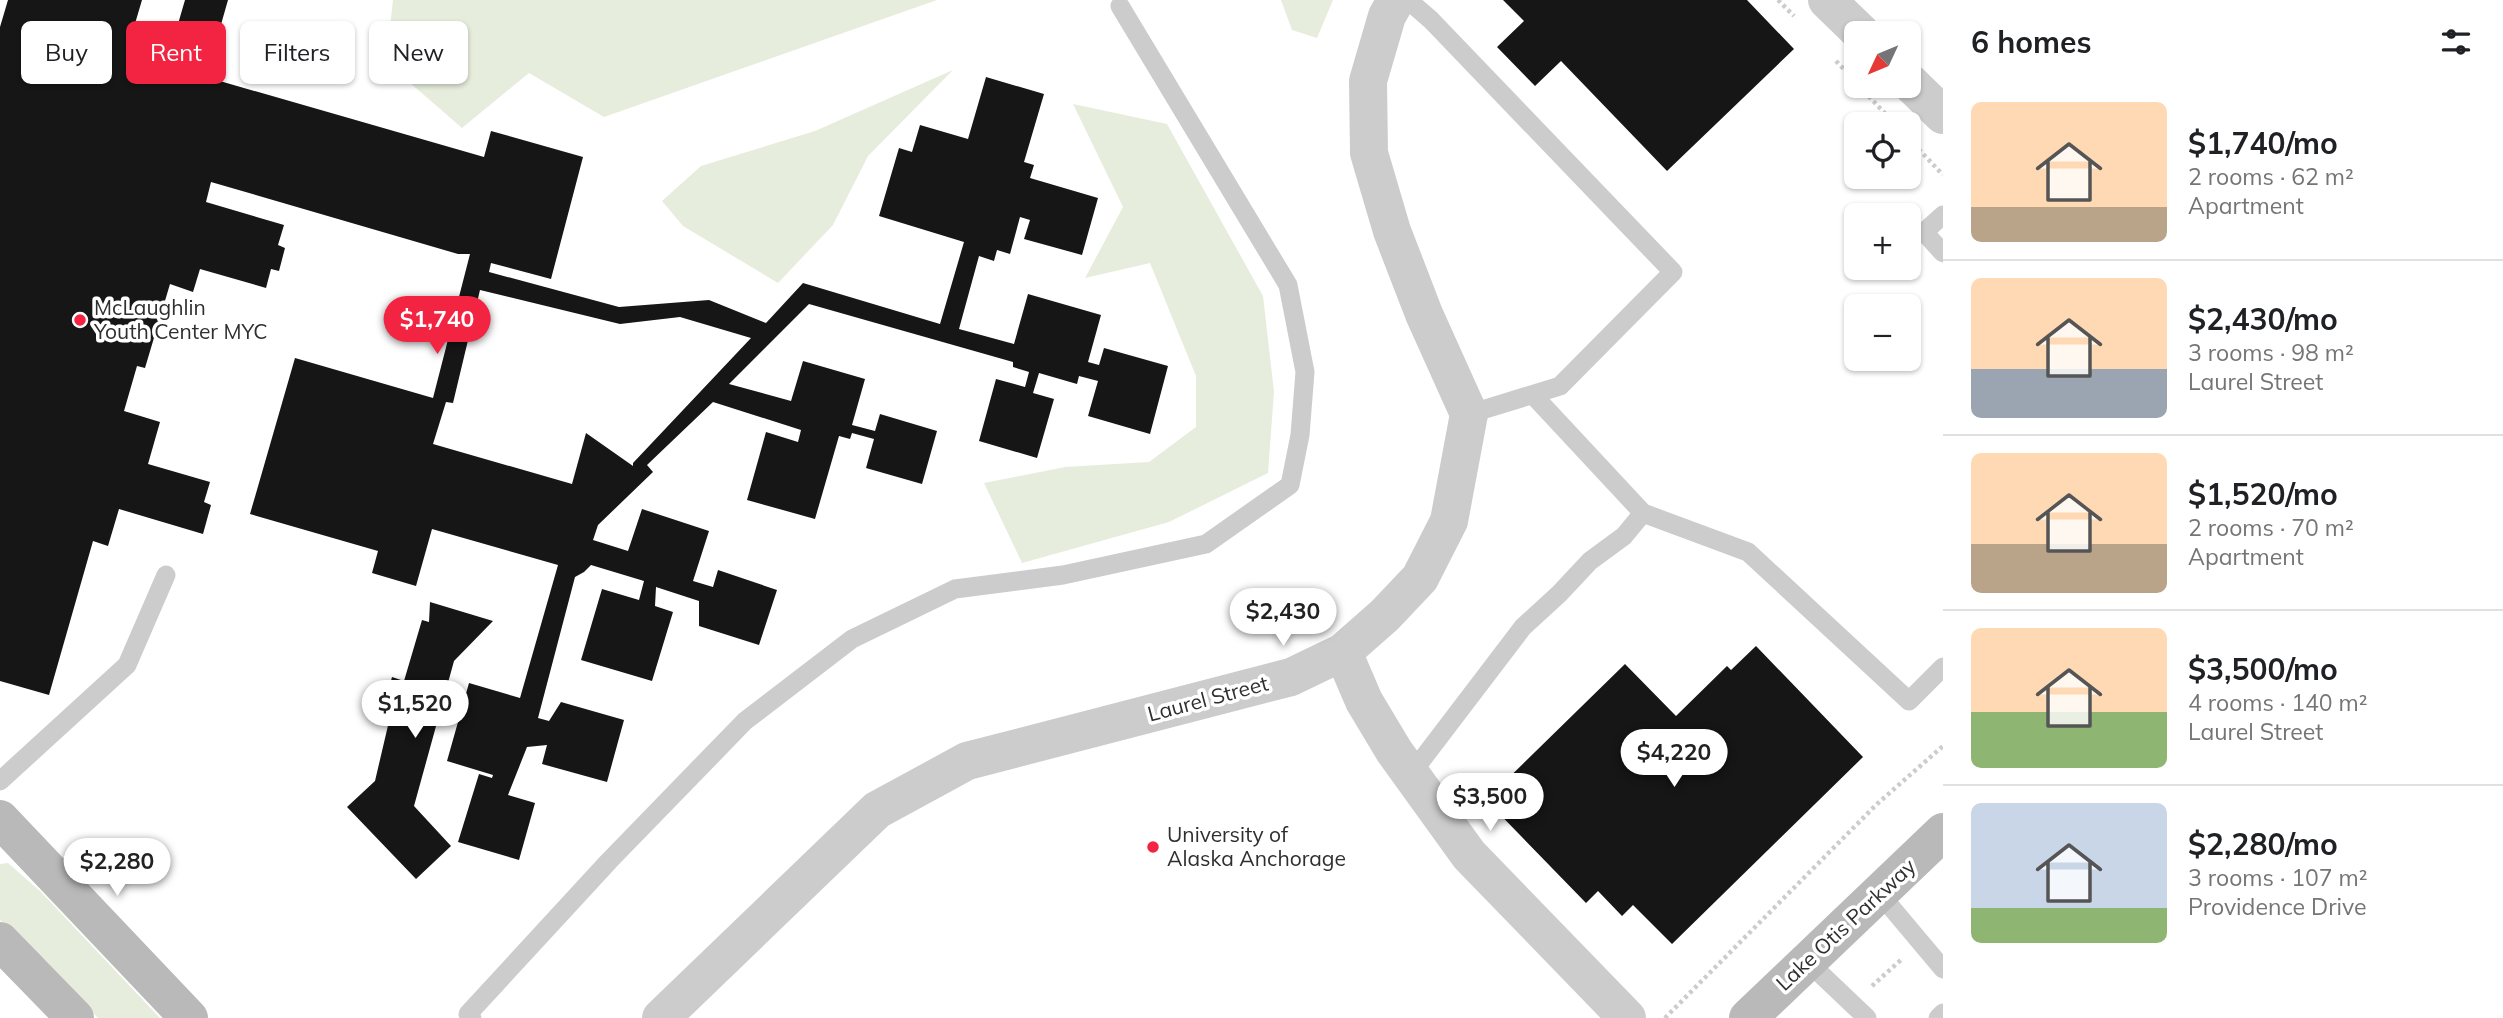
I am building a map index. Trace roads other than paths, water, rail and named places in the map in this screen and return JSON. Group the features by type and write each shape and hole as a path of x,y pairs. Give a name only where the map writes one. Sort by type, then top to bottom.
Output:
{"main road":[{"path":"0,819 189,1018"},
{"name":"Lake Otis Parkway","path":"1748,1018 1943,832"},
{"path":"0,941 75,1018"}],"street":[{"path":"1396,0 1387,16 1368,81 1369,153 1392,232 1424,314 1469,414"},
{"path":"1827,0 1849,21"},
{"path":"1922,95 1943,117"},
{"name":"Laurel Street","path":"661,1018 877,810 967,761 1292,677 1343,652 1385,615 1420,578 1449,521 1469,414"},
{"path":"1343,652 1364,701 1411,774 1469,855 1627,1018"}],"lane":[{"path":"1408,0 1431,20 1673,272 1560,386 1469,414"},
{"path":"472,1018 468,1014 546,929 746,721 852,639 955,589 1063,575 1206,544 1290,485 1300,435 1305,373 1288,285 1120,6"},
{"path":"1943,215 1924,232 1943,253"},
{"path":"1534,396 1643,513 1748,552 1909,701 1943,667"},
{"path":"1411,774 1523,627 1590,561 1624,536 1643,513"},
{"path":"0,781 127,665 166,575"},
{"path":"1880,894 1943,969"},
{"path":"1807,961 1860,1011"},
{"path":"1938,1018 1943,1013"}],"place":[{"name":"McLaughlin Youth Center MYC","path":"80,320"},
{"name":"University of Alaska Anchorage","path":"1153,847"}]}
